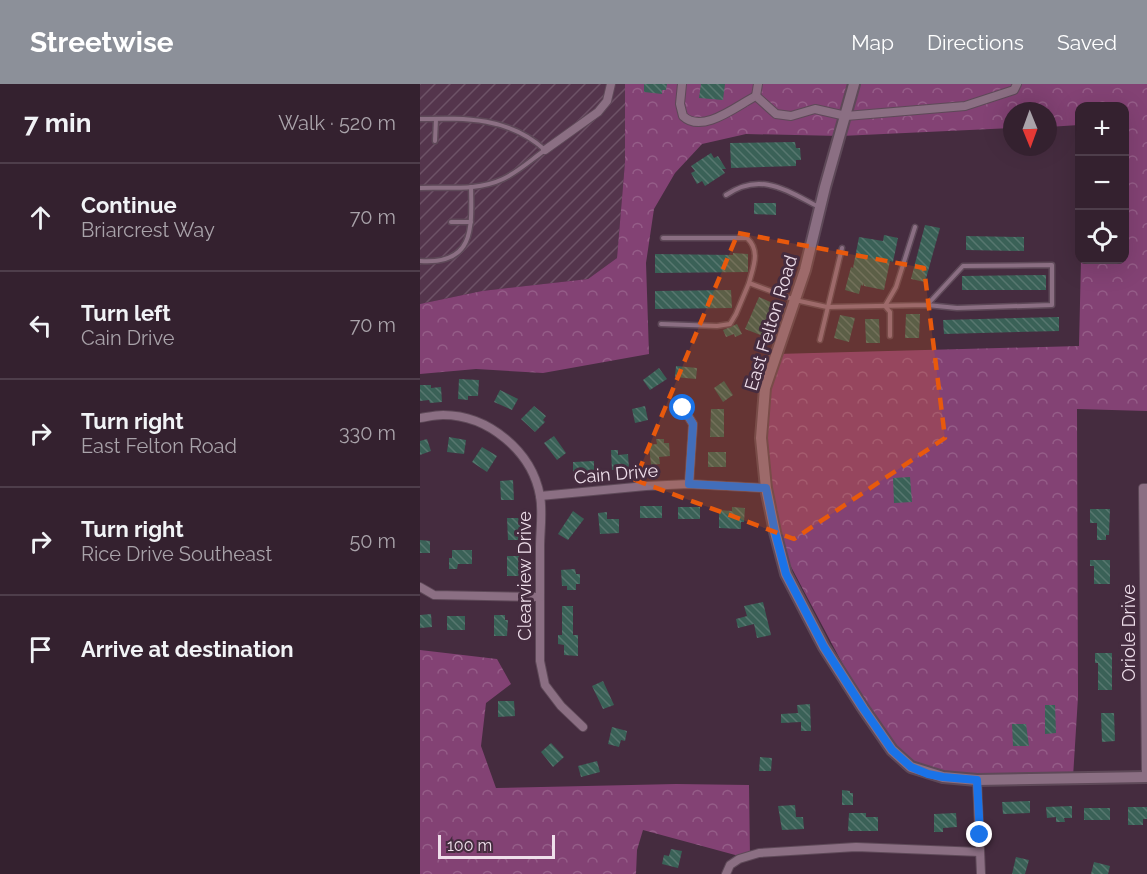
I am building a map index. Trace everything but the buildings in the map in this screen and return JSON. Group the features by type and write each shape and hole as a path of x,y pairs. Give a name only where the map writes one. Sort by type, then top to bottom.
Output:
{"street":[{"path":"545,150 598,112 607,101 611,84"},
{"path":"682,84 681,109 684,116 692,121 714,119 756,96"},
{"path":"756,96 758,84"},
{"name":"East Felton Road","path":"854,84 820,208 806,270 765,388 761,438 766,488 786,574 824,647 863,708 892,750 911,767 943,777 977,780 1147,777"},
{"path":"756,96 776,114 784,116 815,110 846,116 965,106 1014,90 1017,84"},
{"path":"683,408 693,424 689,484"},
{"name":"Clearview Drive","path":"420,418 442,415 466,419 486,426 519,450 530,469 540,496 540,661 545,685 561,706 584,727"},
{"name":"Cain Drive","path":"540,496 689,484 766,488"},
{"name":"Oriole Drive","path":"1145,488 1147,777"},
{"path":"420,587 434,595 540,597"},
{"path":"977,780 981,874"},
{"path":"726,874 730,865 739,859 759,853 856,847 980,852"}],"lane":[{"path":"420,119 474,119 500,124 524,134 545,150 500,180 471,187 420,188"},
{"path":"435,141 436,119"},
{"path":"726,195 740,185 774,185 787,189 820,208"},
{"path":"420,261 443,260 457,255 467,243 471,222 471,187"},
{"path":"451,222 471,222"},
{"path":"885,306 896,286 915,227"},
{"path":"661,324 717,326 730,324 749,283 756,256 752,243 747,238 663,238"},
{"path":"820,340 842,248"},
{"path":"749,283 795,300 827,307 927,305 957,308 1052,305 1052,265 963,266 927,305"},
{"path":"885,306 890,312 890,336"}],"highlighted area":[{"path":"738,233 924,268 945,438 794,539 635,480"}],"shaded area":[{"path":"420,84 625,84 625,162 617,258 588,279 482,291 420,304"}],"green space":[{"path":"625,84 1147,84 1147,411 1077,409 1078,697 1073,777 977,780 920,770 901,757 875,725 780,546 766,488 767,392 777,354 1079,346 1081,264 1129,264 1129,102 1075,102 1075,125 1057,126 1057,102 1003,102 1003,128 841,136 746,134 702,144 675,173 654,209 646,263 649,354 543,373 476,369 420,374 420,304 482,291 588,279 617,258 625,162"},
{"path":"420,650 497,659 511,684 486,703 481,746 496,788 676,784 749,785 750,859 643,830 637,850 636,874 420,874"}],"route":[{"path":"683,408 693,424 689,484 766,488 786,574 824,647 892,750 911,767 943,777 977,780 980,835"}]}
